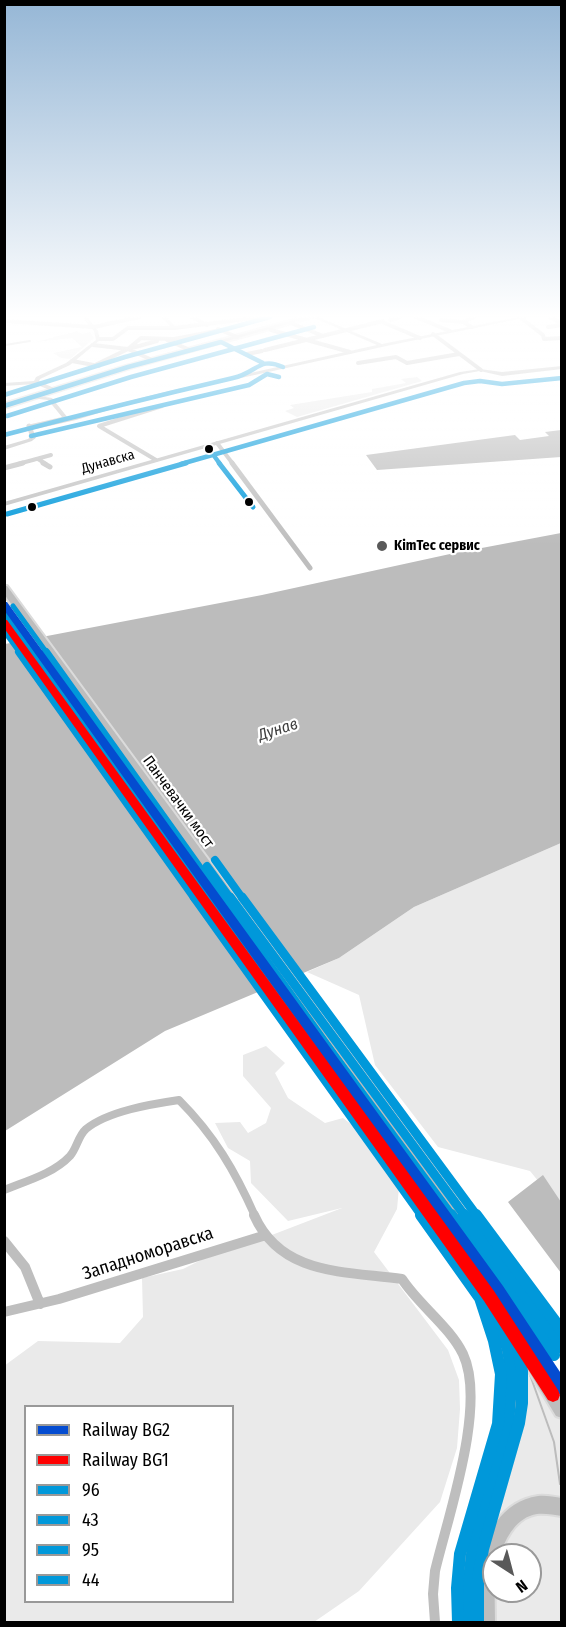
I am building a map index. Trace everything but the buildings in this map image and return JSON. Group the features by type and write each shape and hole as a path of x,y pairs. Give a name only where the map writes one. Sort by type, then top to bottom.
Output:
{"main road":[{"path":"4,406 45,393 57,400 59,405 57,408"},
{"name":"Дунавска","path":"4,504 392,393"},
{"path":"4,448 30,440 33,437 29,426 65,418 50,399 32,398"},
{"name":"Панчевачки мост","path":"4,588 561,1349"},
{"name":"Панчевачки мост","path":"7,616 489,1293"},
{"path":"489,1293 561,1410"},
{"path":"468,1623 469,1563 479,1522 503,1448 513,1392 512,1363 505,1334 489,1293"},
{"path":"486,1623 484,1597 488,1557 500,1531 516,1513 525,1508 546,1504 561,1507"}],"street":[{"path":"65,418 172,393"},
{"path":"156,460 99,426 162,406"},
{"path":"4,435 92,412"},
{"path":"218,443 310,568"},
{"path":"4,468 51,455"},
{"path":"38,459 50,467"},
{"path":"4,1190 63,1162 72,1153 84,1131 92,1125 120,1115 179,1100 193,1113 216,1143 266,1235 279,1248 301,1264 402,1279 417,1301 462,1353 469,1378 467,1427 435,1571 433,1594 435,1623"},
{"name":"Западноморавска","path":"4,1312 40,1304 266,1235"},
{"path":"4,1241 25,1267 40,1304"}],"shaded area":[{"path":"366,393 381,393 297,417 285,411 294,408 290,405"},
{"path":"561,843 561,1209 530,1171 438,1147 375,1065 359,995 307,972 339,958 414,907"},
{"path":"266,1046 285,1063 275,1073 288,1098 325,1123 343,1118 361,1132 399,1187 397,1209 374,1252 448,1350 459,1380 460,1409 457,1448 440,1502 359,1591 314,1622 5,1622 4,1366 38,1341 120,1343 143,1317 142,1278 183,1269 215,1253 251,1243 342,1208 288,1221 251,1183 250,1161 228,1148 215,1123 240,1122 248,1133 266,1123 271,1108 243,1076 243,1055"},
{"path":"516,1339 561,1418 561,1500 540,1498 520,1503 505,1512 494,1525 486,1543 482,1543 512,1439 517,1408 518,1376 513,1340"},
{"path":"533,1511 561,1512 561,1622 490,1622 488,1603 542,1603 542,1543 499,1543 501,1538"},
{"path":"482,1544 478,1571 477,1622 473,1622 473,1590"}],"water":[{"path":"561,430 561,457 377,470 366,455 515,435 520,440 549,436 545,432"},
{"name":"Дунав","path":"561,533 561,843 414,907 339,958 165,1031 5,1131 5,644 262,595 450,554"},
{"path":"543,1175 561,1202 561,1273 508,1202"}],"pier":[{"path":"41,633 296,980 267,992 18,638"}],"waterway":[{"path":"529,1372 554,1442 560,1484"}],"rail line":[{"name":"BG2","path":"4,604 498,1290 562,1388"},
{"name":"BG1","path":"4,622 489,1296 553,1395"}],"transit line":[{"name":"95","path":"4,395 11,393"},
{"name":"96","path":"4,406 46,393"},
{"name":"43","path":"7,416 80,393"},
{"name":"96","path":"4,435 168,393"},
{"name":"44","path":"31,436 215,393"},
{"name":"44","path":"7,514 429,393"},
{"name":"44","path":"209,449 253,507"},
{"name":"95","path":"13,606 500,1289 520,1358 523,1383 522,1403 515,1442 483,1549 478,1580 478,1621"},
{"name":"96","path":"4,613 490,1293 510,1361 511,1405 504,1443 480,1517 471,1557 468,1622"},
{"name":"43","path":"4,631 480,1298 497,1352 502,1386 501,1405 488,1460 462,1543 458,1577 458,1622"},
{"name":"95","path":"215,860 562,1331"},
{"name":"96","path":"207,866 562,1348"},
{"name":"43","path":"199,872 554,1355"}],"place":[{"name":"KimTec сервис","path":"382,546"}]}
